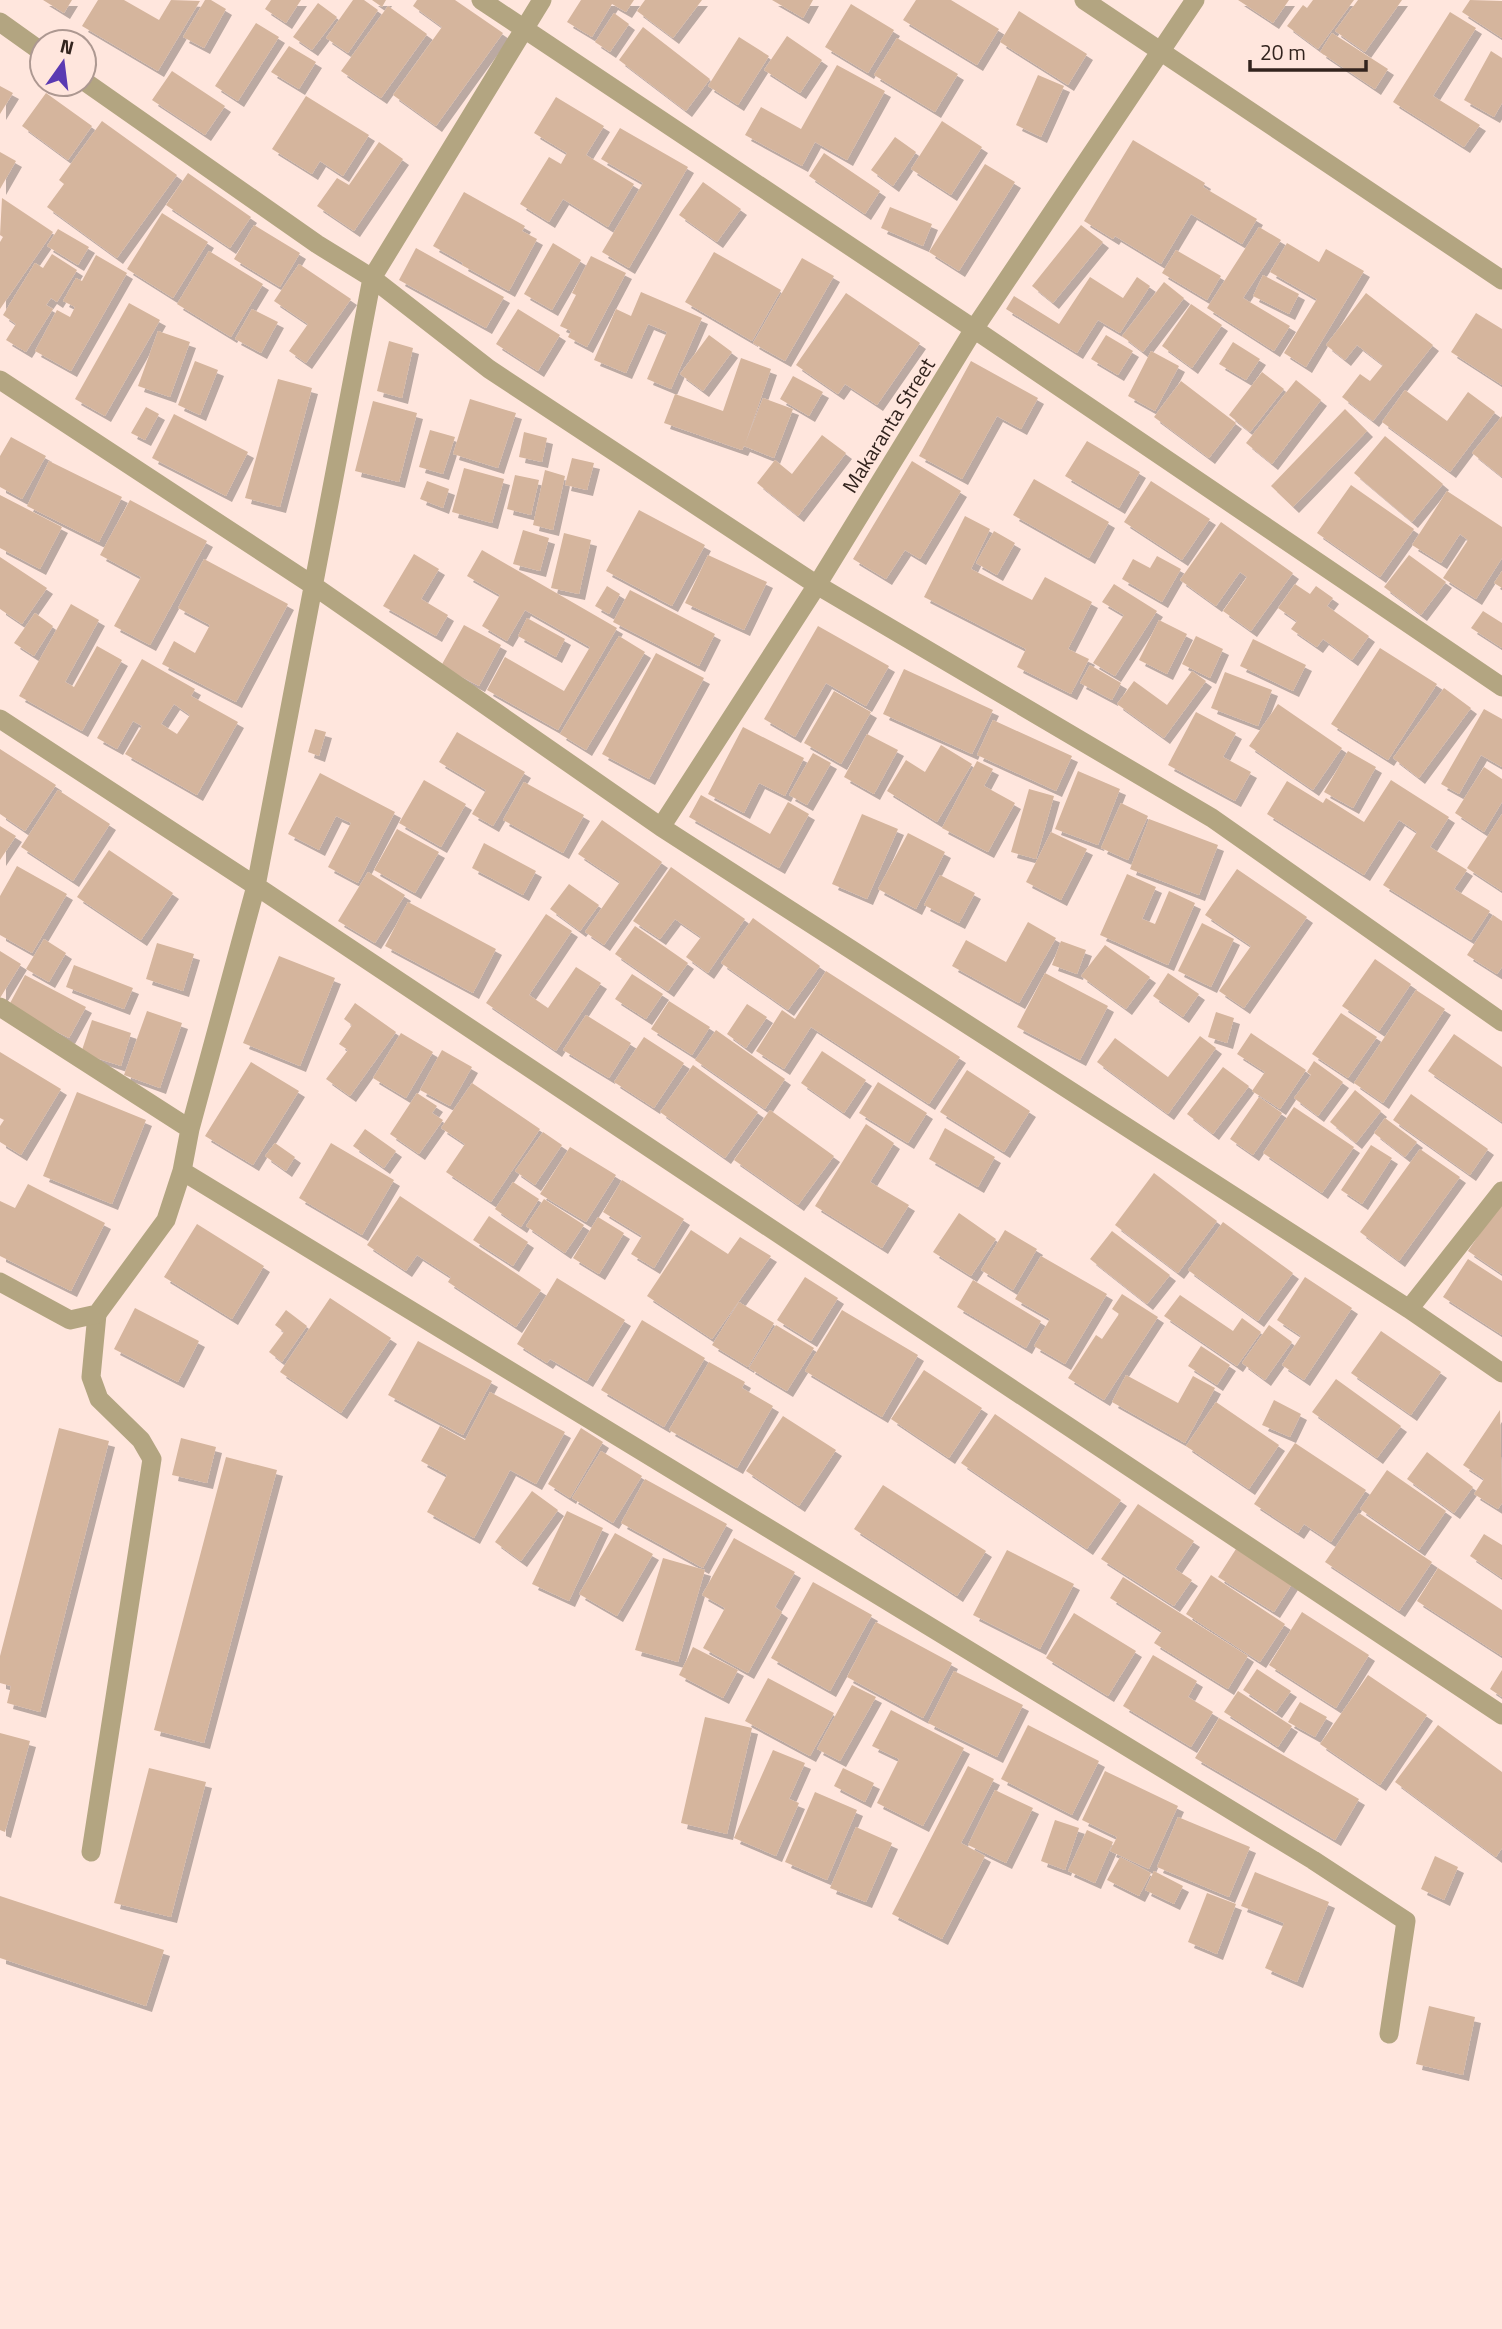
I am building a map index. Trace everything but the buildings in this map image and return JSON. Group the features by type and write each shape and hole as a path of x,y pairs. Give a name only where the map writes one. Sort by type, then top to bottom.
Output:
{"street":[{"path":"481,0 974,329 1502,687"},
{"path":"91,1852 152,1459 141,1440 99,1399 91,1377 97,1314 166,1220 183,1171 190,1129 256,886 372,278 542,0"},
{"path":"1084,0 1502,280"},
{"name":"Makaranta Street","path":"661,827 817,585 974,329 1195,0"},
{"path":"0,22 28,42"},
{"path":"98,91 317,244 372,278 489,369 817,585 1212,818 1502,1022"},
{"path":"0,380 314,586 661,827 1409,1309 1502,1373"},
{"path":"0,719 256,886 1502,1715"},
{"path":"0,1007 190,1129"},
{"path":"183,1171 1301,1853 1405,1921 1389,2034"},
{"path":"1409,1309 1502,1191"},
{"path":"0,1282 70,1320 97,1314"}]}
